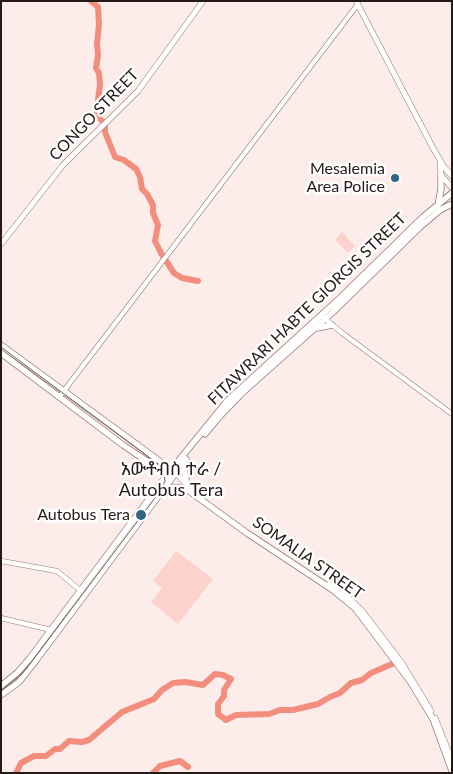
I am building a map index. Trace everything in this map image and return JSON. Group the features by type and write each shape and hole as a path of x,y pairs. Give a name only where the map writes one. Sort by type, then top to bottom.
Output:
{"main road":[{"name":"CONGO STREET","path":"1,244 63,164 142,85 203,1"},
{"path":"357,3 440,162 452,176"},
{"path":"439,207 441,189 440,162"},
{"path":"441,175 452,188"},
{"name":"FITAWRARI HABTE GIORGIS STREET","path":"1,686 18,672 228,400 324,317 452,194"},
{"path":"159,465 181,462 229,406 324,317 332,313 439,207 452,204"},
{"path":"312,330 324,325 334,326 332,313"},
{"path":"1,345 123,445 171,474"},
{"path":"1,353 62,394"},
{"path":"181,462 187,485"},
{"path":"1,695 19,682 37,659 163,485 159,465"},
{"name":"SOMALIA STREET","path":"171,474 249,531 353,602 397,655 416,683 435,718 452,760"},
{"path":"163,485 185,488 247,533 333,590 355,608 405,673 433,719 452,771"}],"street":[{"path":"62,394 168,256 357,3"},
{"path":"324,317 452,414"},
{"path":"1,561 57,571 81,591"},
{"path":"1,618 51,630"}],"shaded area":[{"path":"342,232 355,246 348,253 335,240"},
{"path":"176,551 213,579 178,624 151,602 162,588 153,581"}],"waterway":[{"path":"91,1 98,7 99,24 96,68 99,73 100,84 96,116 105,123 105,132 115,157 124,160 136,169 140,177 142,189 153,205 153,213 158,225 155,241 161,253 174,273 182,278 198,281"},
{"path":"16,773 21,763 34,756 46,756 55,749 60,749 69,741 82,742 89,740 122,712 154,699 162,690 173,683 185,682 203,685 215,674 231,679 224,690 224,696 218,704 218,714 226,720 236,715 269,714 280,710 293,710 318,704 340,693 351,683 362,680 371,673 392,664"},
{"path":"153,773 160,766 180,761 188,767"}],"tram line":[{"path":"1,347 161,466 165,481 161,490 27,668 1,691"}],"place":[{"name":"Mesalemia Area Police","path":"395,178"},
{"name":"Autobus Tera","path":"141,515"}],"district":[{"name":"አውቶብስ ተራ / Autobus Tera","path":"171,479"}]}
